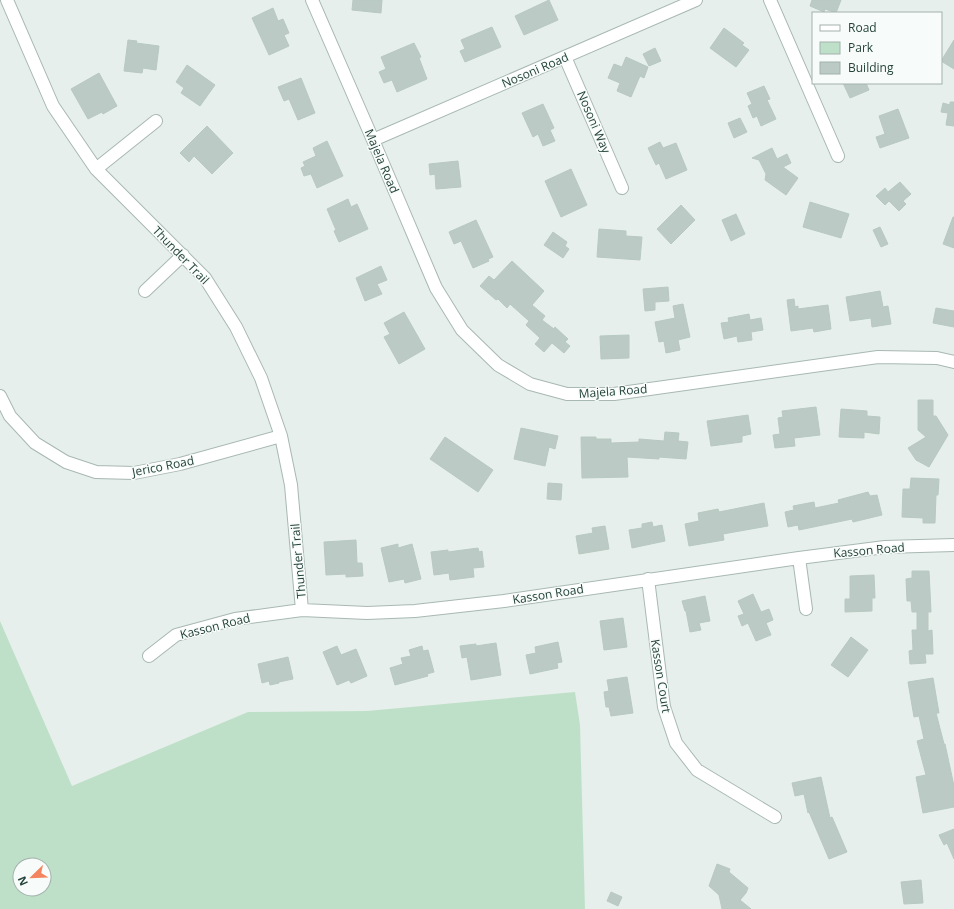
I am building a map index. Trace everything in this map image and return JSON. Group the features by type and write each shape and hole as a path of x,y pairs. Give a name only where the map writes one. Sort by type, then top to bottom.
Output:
{"street":[{"name":"Thunder Trail","path":"7,0 53,106 96,169 205,278 236,327 261,378 281,436 291,485 302,610"},
{"name":"Majela Road","path":"312,0 436,288 462,330 498,364 532,385 567,394 614,394 878,357 937,358 954,362"},
{"name":"Nosoni Road","path":"373,140 696,0"},
{"path":"770,0 838,156"},
{"name":"Nosoni Way","path":"565,57 622,188"},
{"path":"96,169 156,121"},
{"path":"145,291 183,255"},
{"name":"Jerico Road","path":"0,396 10,416 35,443 66,462 96,472 134,473 180,464 281,436"},
{"name":"Kasson Road","path":"149,656 176,635 235,619 302,610 367,613 415,611 504,601 648,579 885,547 954,545"},
{"path":"799,558 806,609"},
{"name":"Kasson Court","path":"648,579 664,707 676,743 697,770 775,817"}],"green space":[{"path":"0,621 72,786 248,712 367,711 575,692 580,725 585,909 0,909"}],"building":[{"path":"353,0 382,0 381,13 352,10"},
{"path":"549,0 558,20 524,35 515,16"},
{"path":"812,0 841,0 836,12 825,9 824,12 810,6"},
{"path":"273,8 278,21 283,19 289,33 284,35 289,46 269,55 252,18"},
{"path":"492,27 501,47 465,62 460,51 465,49 461,40"},
{"path":"724,28 744,43 742,45 749,50 736,67 710,48"},
{"path":"128,40 137,41 136,43 159,46 156,70 143,68 142,73 124,71"},
{"path":"954,40 954,69 942,62"},
{"path":"414,43 421,57 419,58 427,79 397,92 392,80 384,83 379,72 386,69 381,57"},
{"path":"655,48 661,61 649,66 643,54"},
{"path":"626,57 648,67 644,78 640,76 631,97 617,91 620,83 608,78 614,64 622,67"},
{"path":"187,65 215,85 200,106 181,93 184,88 176,82"},
{"path":"99,73 117,106 103,114 102,112 88,119 71,89"},
{"path":"301,78 315,113 298,120 289,99 284,101 278,87"},
{"path":"843,84 866,84 869,90 850,98"},
{"path":"764,86 770,99 767,100 776,119 761,126 757,116 753,118 748,106 752,104 747,93"},
{"path":"950,102 954,102 954,126 946,125 948,113 941,112 943,103 950,105"},
{"path":"543,104 554,128 550,130 555,141 543,146 538,134 533,137 522,113"},
{"path":"898,109 909,138 880,148 876,137 885,134 879,116"},
{"path":"740,118 747,132 734,138 728,123"},
{"path":"207,126 233,153 212,174 194,156 189,162 180,153"},
{"path":"327,141 343,176 317,188 311,174 304,176 301,168 305,166 303,162 316,156 313,148"},
{"path":"660,142 663,148 676,143 687,170 666,179 659,163 656,165 648,148"},
{"path":"772,148 777,159 787,154 791,163 783,167 798,178 786,195 765,180 766,174 759,160 752,158"},
{"path":"458,161 461,187 436,189 435,174 430,175 429,164"},
{"path":"571,169 587,205 561,217 545,181"},
{"path":"900,182 911,194 903,201 906,204 899,211 889,201 885,205 876,196 885,188 888,192"},
{"path":"348,199 351,207 357,204 368,229 339,242 334,231 336,230 327,209"},
{"path":"810,202 849,214 841,238 803,227"},
{"path":"681,205 695,220 671,244 657,229"},
{"path":"736,214 745,234 731,241 722,220"},
{"path":"954,217 954,248 943,244"},
{"path":"476,220 493,257 488,259 489,261 473,268 461,241 454,244 449,232"},
{"path":"880,227 888,244 881,247 873,230"},
{"path":"599,229 626,231 626,236 642,237 640,260 597,257"},
{"path":"553,232 567,242 565,246 569,249 563,258 544,245"},
{"path":"512,261 544,291 532,305 545,316 542,320 554,329 555,327 568,339 565,342 570,346 564,353 552,343 544,352 535,344 540,338 526,325 529,321 510,304 507,308 498,299 496,300 480,286 489,276 494,280"},
{"path":"381,266 387,280 377,284 382,294 365,301 356,278"},
{"path":"668,287 669,301 655,302 655,310 645,311 643,289"},
{"path":"880,291 883,307 888,306 891,324 872,327 871,318 850,321 846,297"},
{"path":"794,299 795,307 798,306 798,309 828,305 831,329 814,332 813,328 791,331 787,300"},
{"path":"683,304 690,337 678,340 680,350 666,353 664,341 659,342 655,322 675,318 673,306"},
{"path":"936,308 954,311 954,327 933,323"},
{"path":"404,312 425,349 399,364 384,337 390,334 384,323"},
{"path":"749,314 750,320 761,318 763,330 751,332 752,340 738,342 737,336 724,339 721,323 729,322 728,318"},
{"path":"629,335 629,358 601,359 600,336"},
{"path":"918,400 933,400 933,416 936,416 948,435 929,467 916,460 908,448 926,437 918,430"},
{"path":"816,407 820,435 794,438 795,446 775,448 773,435 780,434 778,418 783,417 782,411"},
{"path":"841,409 867,411 867,416 880,417 879,434 864,432 864,438 839,437"},
{"path":"748,415 751,434 742,436 742,442 711,446 707,421"},
{"path":"521,428 558,436 555,449 549,447 545,466 514,459"},
{"path":"665,432 679,433 678,441 688,442 686,459 627,457 628,477 582,478 581,437 611,439 611,443 639,442 639,439 664,441"},
{"path":"445,437 493,470 478,492 430,459"},
{"path":"911,478 939,479 938,495 936,495 935,523 923,523 923,518 902,517 903,489 910,489"},
{"path":"548,483 562,484 561,500 547,499"},
{"path":"868,492 870,496 877,495 882,515 853,522 852,519 799,530 798,525 788,527 785,512 794,510 793,506 814,502 815,508 839,503 838,500"},
{"path":"764,503 768,526 723,534 724,540 689,546 685,524 699,521 698,513 718,509 719,512"},
{"path":"652,522 653,527 662,525 665,541 632,548 629,530 642,528 642,524"},
{"path":"605,526 609,549 579,554 576,536 593,533 592,528"},
{"path":"356,540 357,563 362,563 363,576 346,577 346,574 326,575 324,542"},
{"path":"398,544 398,548 412,544 421,579 405,583 404,579 389,582 381,548"},
{"path":"478,548 479,552 482,551 484,567 473,568 474,577 450,580 449,573 434,575 431,552 448,550 448,552"},
{"path":"912,571 929,571 931,612 928,612 928,631 932,630 933,654 925,654 926,663 910,664 909,651 913,650 912,630 917,630 917,612 912,612 911,601 907,601 906,579 912,578"},
{"path":"874,575 875,598 872,598 872,611 845,612 845,599 850,599 850,576"},
{"path":"753,594 761,612 769,609 773,620 766,623 771,635 756,641 748,623 742,626 738,616 744,614 738,601"},
{"path":"705,596 710,621 699,623 701,630 690,632 686,611 682,601"},
{"path":"623,618 627,647 604,650 600,621"},
{"path":"851,637 868,650 848,677 831,665"},
{"path":"558,642 562,662 557,663 558,668 530,674 526,655 536,653 535,647"},
{"path":"496,643 501,675 471,680 467,657 462,658 460,646 476,644 476,646"},
{"path":"337,646 341,655 356,649 367,676 351,683 349,680 337,685 323,652"},
{"path":"422,646 423,651 428,650 434,672 427,674 428,676 395,685 390,668 403,664 401,658 411,656 409,650"},
{"path":"288,657 293,679 270,685 269,681 262,683 258,664"},
{"path":"627,677 633,713 611,716 609,707 606,707 604,692 609,691 607,680"},
{"path":"933,678 939,713 936,713 945,744 954,786 954,807 923,813 916,777 926,775 917,741 924,739 919,716 914,717 908,682"},
{"path":"821,777 830,818 832,817 847,852 829,859 809,812 808,813 804,794 795,796 792,783"},
{"path":"954,829 954,859 947,843 944,845 939,835"},
{"path":"717,864 730,869 729,872 748,888 740,900 751,909 722,909 719,895 709,886"},
{"path":"921,880 923,903 904,904 901,882"},
{"path":"611,892 622,897 618,906 607,901"}]}
